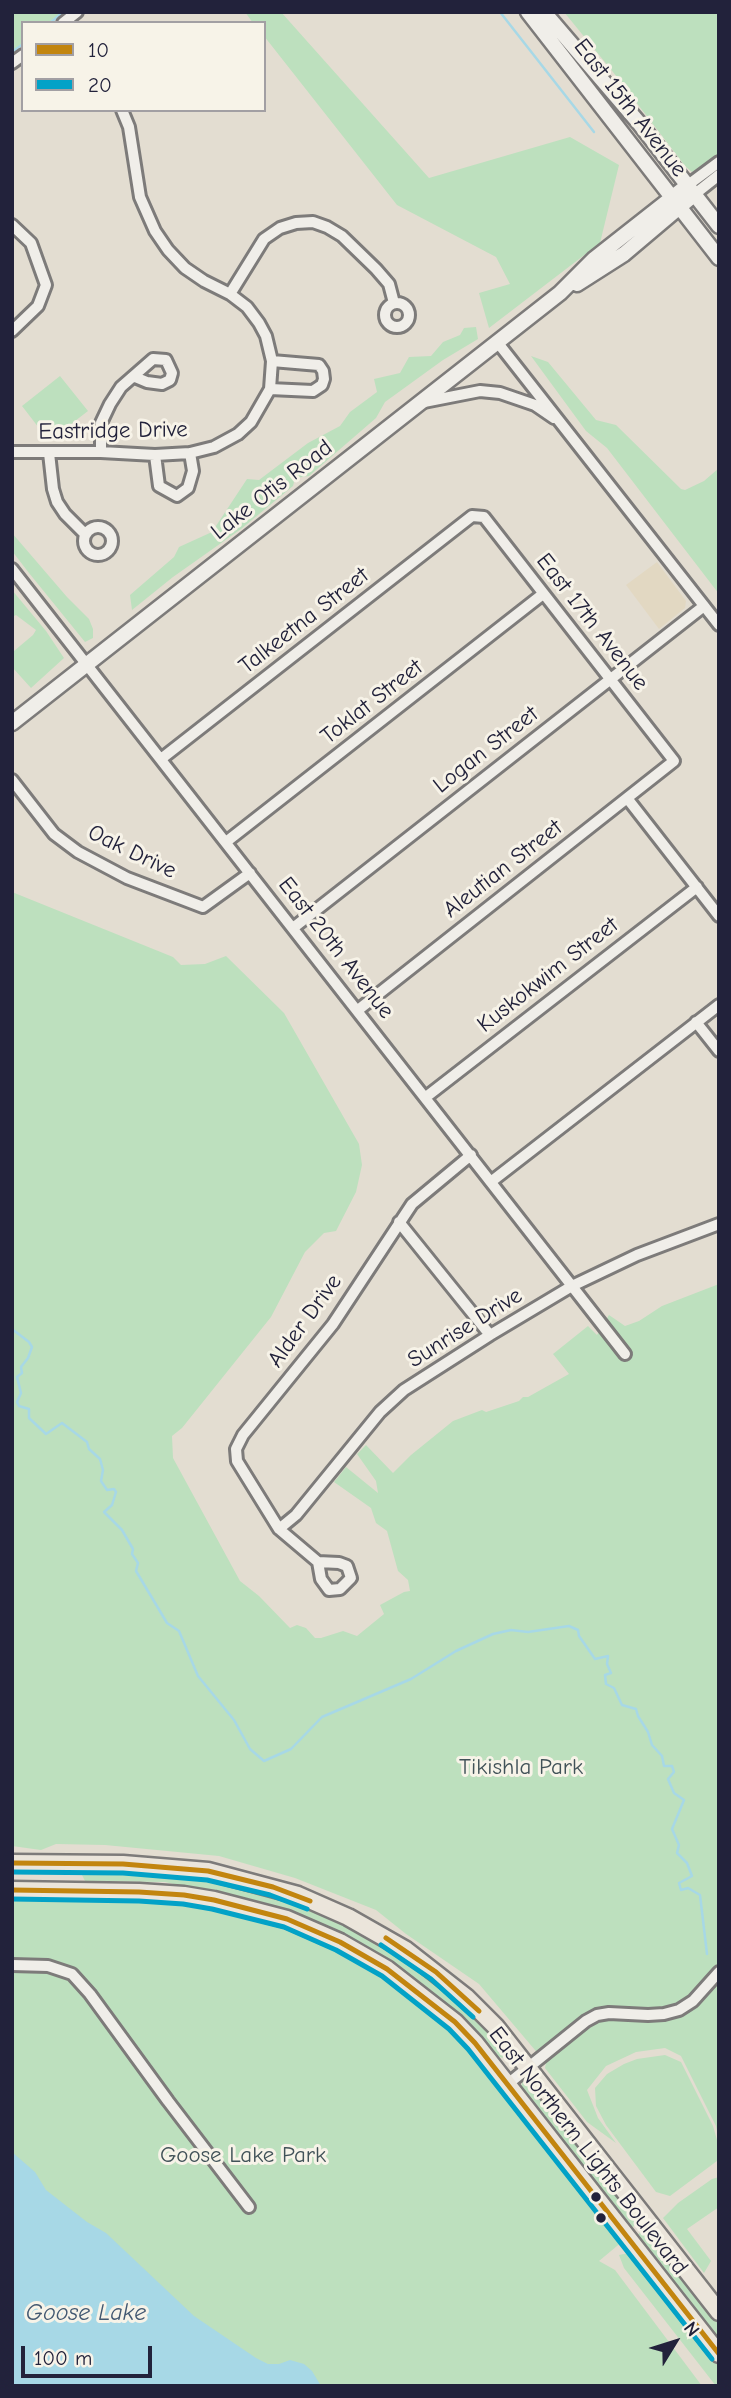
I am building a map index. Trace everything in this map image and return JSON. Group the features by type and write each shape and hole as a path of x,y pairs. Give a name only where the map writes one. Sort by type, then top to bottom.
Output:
{"main road":[{"name":"East 15th Avenue","path":"527,12 719,258"},
{"name":"East 15th Avenue","path":"544,12 639,122 719,226"},
{"name":"Lake Otis Road","path":"12,723 560,293 594,259 691,189"},
{"name":"East Northern Lights Boulevard","path":"12,1863 123,1864 208,1871 273,1887 307,1899 378,1933 436,1972 488,2020 529,2068 719,2312"},
{"name":"East Northern Lights Boulevard","path":"12,1890 139,1892 184,1895 239,1905 287,1919 366,1955 410,1985 455,2022 509,2083 719,2354"}],"street":[{"name":"Eastridge Drive","path":"12,452 155,455 190,453 214,447 238,434 251,422 270,389 272,360 259,323 247,307 230,294 185,268 155,231 140,197 129,127 123,112"},
{"path":"691,189 719,162"},
{"path":"691,189 719,175"},
{"path":"230,294 264,239 281,228 296,223 313,222 327,226 342,236 376,269 389,285 394,303"},
{"path":"12,225 31,243 46,285 38,306 12,331"},
{"path":"498,342 719,625"},
{"path":"270,389 313,391 322,385 324,379 319,365 272,360"},
{"path":"101,452 101,423 105,413 121,387 135,377"},
{"path":"422,402 480,391 500,393 535,405 562,424"},
{"path":"49,453 57,502 85,534"},
{"path":"155,455 159,486 177,496 188,488 193,471 190,453"},
{"name":"East 17th Avenue","path":"472,516 484,517 674,761"},
{"name":"Talkeetna Street","path":"161,759 472,516"},
{"name":"East 20th Avenue","path":"12,569 625,1354"},
{"name":"Toklat Street","path":"226,842 543,594"},
{"name":"Logan Street","path":"293,928 704,606"},
{"name":"Aleutian Street","path":"358,1010 674,761"},
{"name":"Oak Drive","path":"12,780 54,834 78,852 127,878 203,907 250,873"},
{"path":"627,798 719,916"},
{"name":"Kuskokwim Street","path":"426,1097 696,887"},
{"path":"492,1181 719,1005"},
{"path":"696,1022 719,1051"},
{"name":"Alder Drive","path":"279,1529 237,1461 236,1449 243,1436 333,1324 412,1204 471,1155"},
{"path":"399,1222 490,1335"},
{"name":"Sunrise Drive","path":"279,1529 296,1515 380,1412 404,1391 572,1286 637,1255 719,1224"},
{"path":"279,1529 318,1562"},
{"path":"12,1965 48,1965 72,1974 90,1994 167,2101 249,2207"},
{"path":"509,2083 597,2015 664,2014 679,2010 693,2001 719,1972"}],"shaded area":[{"path":"657,562 686,601 685,608 659,629 626,585"}],"green space":[{"path":"12,12 62,12 51,21 21,21 21,44 12,51"},
{"path":"245,12 281,12 429,178 570,137 619,165 600,243 489,328 479,293 510,284 496,257 397,205 266,39 266,21 252,21"},
{"path":"564,12 719,12 719,155 692,172 685,166"},
{"path":"476,327 478,339 443,360 385,402 376,418 309,476 295,478 293,486 241,529 132,610 130,595 174,557 179,547 212,532 247,479 259,480 308,443 340,426 350,412 377,392 374,379 400,373 409,357 431,356 443,342 460,335 464,328"},
{"path":"531,356 548,362 596,420 616,425 681,489 685,490 704,481 719,468 719,594 607,448 586,431"},
{"path":"60,376 88,411 49,441 22,406"},
{"path":"12,533 89,619 93,638 85,642 12,551"},
{"path":"12,590 46,631 64,658 31,688 12,667 12,650 36,630 16,615 12,617"},
{"name":"Tikishla Park","path":"12,892 173,957 181,965 205,964 226,956 284,1013 359,1144 362,1165 356,1192 336,1231 324,1233 305,1252 271,1317 182,1428 172,1436 173,1458 240,1581 290,1628 297,1625 306,1628 315,1638 343,1631 357,1636 384,1614 380,1605 410,1591 408,1580 398,1571 387,1531 376,1523 371,1508 334,1482 346,1467 378,1493 376,1481 357,1454 366,1445 393,1473 453,1421 482,1410 486,1412 519,1401 569,1374 553,1354 588,1326 597,1335 609,1315 625,1326 639,1321 662,1306 719,1284 719,2141 716,2126 681,2056 665,2048 636,2052 606,2066 587,2090 598,2118 616,2143 587,2122 545,2068 546,2063 479,1984 376,1910 295,1878 219,1856 105,1845 56,1844 41,1850 12,1846"},
{"path":"139,1869 208,1877 292,1899 338,1919 398,1954 431,1978 474,2017 506,2055 504,2058 499,2057 463,2017 410,1979 223,1895 165,1882 85,1881 81,1873 124,1874"},
{"name":"Goose Lake Park","path":"12,1894 171,1897 272,1919 356,1956 449,2023 623,2241 599,2261 615,2270 702,2386 12,2386"},
{"path":"665,2055 681,2062 713,2126 719,2147 717,2161 670,2196 656,2192 606,2125 596,2106 595,2088 607,2074 624,2064"},
{"path":"524,2078 638,2223 629,2230 524,2096 521,2086"},
{"path":"719,2177 719,2207 687,2229 711,2261 704,2273 663,2218 678,2203"},
{"path":"644,2230 719,2325 719,2342 633,2238"},
{"path":"629,2253 719,2365 719,2386 716,2386 624,2268 619,2255"}],"water":[{"name":"Goose Lake","path":"12,2152 35,2172 46,2190 87,2222 106,2233 194,2316 268,2364 290,2360 304,2364 321,2386 12,2386"}],"waterway":[{"path":"52,21 63,12"},
{"path":"500,12 594,132"},
{"path":"12,52 21,45"},
{"path":"12,1329 32,1347 21,1367 22,1373 17,1377 21,1393 17,1402 19,1406 29,1409 29,1418 46,1434 62,1423 87,1442 89,1449 100,1459 103,1470 101,1481 107,1490 114,1489 116,1492 112,1505 104,1512 122,1530 133,1549 132,1554 138,1563 136,1571 167,1623 179,1631 198,1676 234,1720 250,1749 264,1761 291,1749 322,1717 411,1679 456,1651 493,1634 569,1626 578,1630 579,1636 595,1659 608,1656 607,1664 611,1673 605,1675 606,1684 614,1688 622,1705 636,1709 652,1745 662,1756 664,1766 672,1766 674,1772 668,1779 674,1793 684,1800 672,1829 679,1845 677,1853 687,1863 692,1876 679,1883 681,1890 688,1888 700,1895 707,1954"}],"transit line":[{"name":"10","path":"12,1863 123,1864 208,1871 273,1887 310,1901"},
{"name":"20","path":"12,1872 123,1873 207,1880 270,1895 307,1909"},
{"name":"10","path":"12,1890 139,1892 214,1900 287,1919 340,1942 387,1969 455,2022 475,2043 719,2354"},
{"name":"20","path":"12,1899 139,1901 212,1909 284,1927 336,1950 382,1976 449,2029 468,2049 712,2359"},
{"name":"10","path":"386,1938 436,1972 479,2011"},
{"name":"20","path":"381,1945 431,1979 473,2017"}]}
